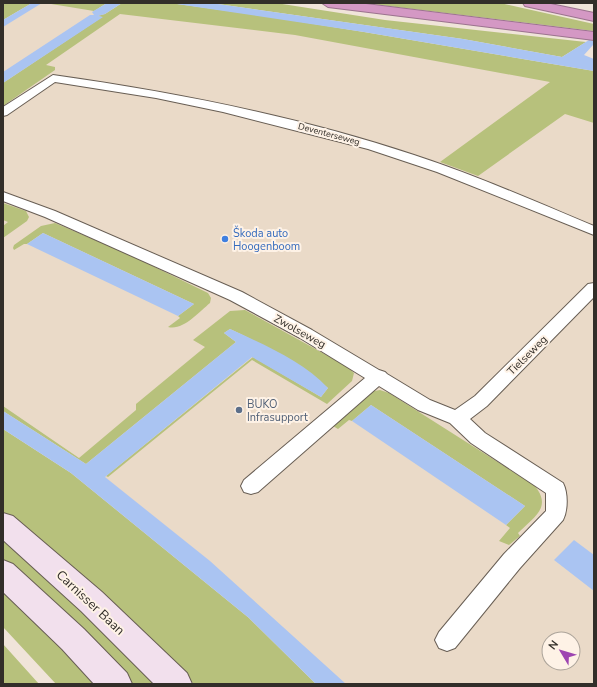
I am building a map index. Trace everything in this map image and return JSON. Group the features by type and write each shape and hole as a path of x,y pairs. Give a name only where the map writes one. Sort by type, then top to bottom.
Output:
{"highway":[{"path":"328,3 594,36"},
{"path":"529,3 594,17"},
{"path":"562,3 594,10"}],"main road":[{"name":"Carnisser Baan","path":"3,524 50,563 120,627 176,684"},
{"path":"3,573 73,639 116,684"}],"street":[{"name":"Deventerseweg","path":"3,112 53,78 127,88 196,101 259,115 380,148 490,187 594,231"},
{"name":"Zwolseweg","path":"3,196 50,214 236,296 379,376 424,405 457,418 478,438 556,489 556,514 512,561 446,640"},
{"name":"Tielseweg","path":"457,418 481,401 594,288"},
{"path":"251,486 379,376"}],"shaded area":[{"path":"33,3 61,3 284,31 594,75 594,684 332,684 3,412 3,21"}],"green space":[{"path":"3,3 32,3 3,20"},
{"path":"45,3 107,3 94,11"},
{"path":"122,3 170,3 258,15 594,71 594,123 565,114 478,176 440,162 550,82 295,35 120,14 46,65 55,67 55,70 3,106 3,83 102,17 97,16 105,14"},
{"path":"211,3 276,3 385,20 586,42 562,57 463,39"},
{"path":"363,3 500,3 594,24 594,31"},
{"path":"3,203 26,211 29,217 27,221 3,238 3,226 8,222 3,220"},
{"path":"55,223 128,254 208,293 211,298 210,303 185,324 168,327 180,318 178,316 194,304 43,233 27,244 24,244 14,250 14,245 41,226"},
{"path":"245,310 348,367 354,373 352,381 327,404 252,360 108,477 106,476 253,357 321,397 328,388 281,356 230,329 224,333 236,342 86,464 3,411 3,406 79,458 136,410 136,404 205,347 193,340 230,311"},
{"path":"380,390 389,393 534,485 542,500 542,506 535,517 518,533 520,536 509,545 499,541 510,528 506,525 525,506 371,405 352,421 349,420 338,429 333,426 333,420 369,392"},
{"path":"3,429 71,473 249,618 316,684 194,684 101,596 3,513"},
{"path":"3,535 162,684 129,684 3,562"},
{"path":"3,588 98,684 56,684 3,627"},
{"path":"3,644 39,684 3,684"}],"water":[{"path":"32,3 42,3 3,27 3,20"},
{"path":"107,3 122,3 105,14 98,16 103,17 3,83 3,72 90,15 94,15 92,12"},
{"path":"170,3 211,3 463,39 562,57 589,40 594,41 593,45 584,55 594,59 594,71 364,32"},
{"path":"43,233 194,304 178,316 27,244"},
{"path":"230,329 295,361 318,378 328,388 321,397 252,357 105,477 210,561 346,684 316,684 249,618 71,473 3,429 3,411 86,464 236,342 224,333"},
{"path":"371,405 525,506 506,525 352,421"},
{"path":"574,540 594,555 594,591 554,560"}],"place":[{"name":"Škoda auto Hoogenboom","path":"225,239"},
{"name":"BUKO Infrasupport","path":"239,410"}]}
